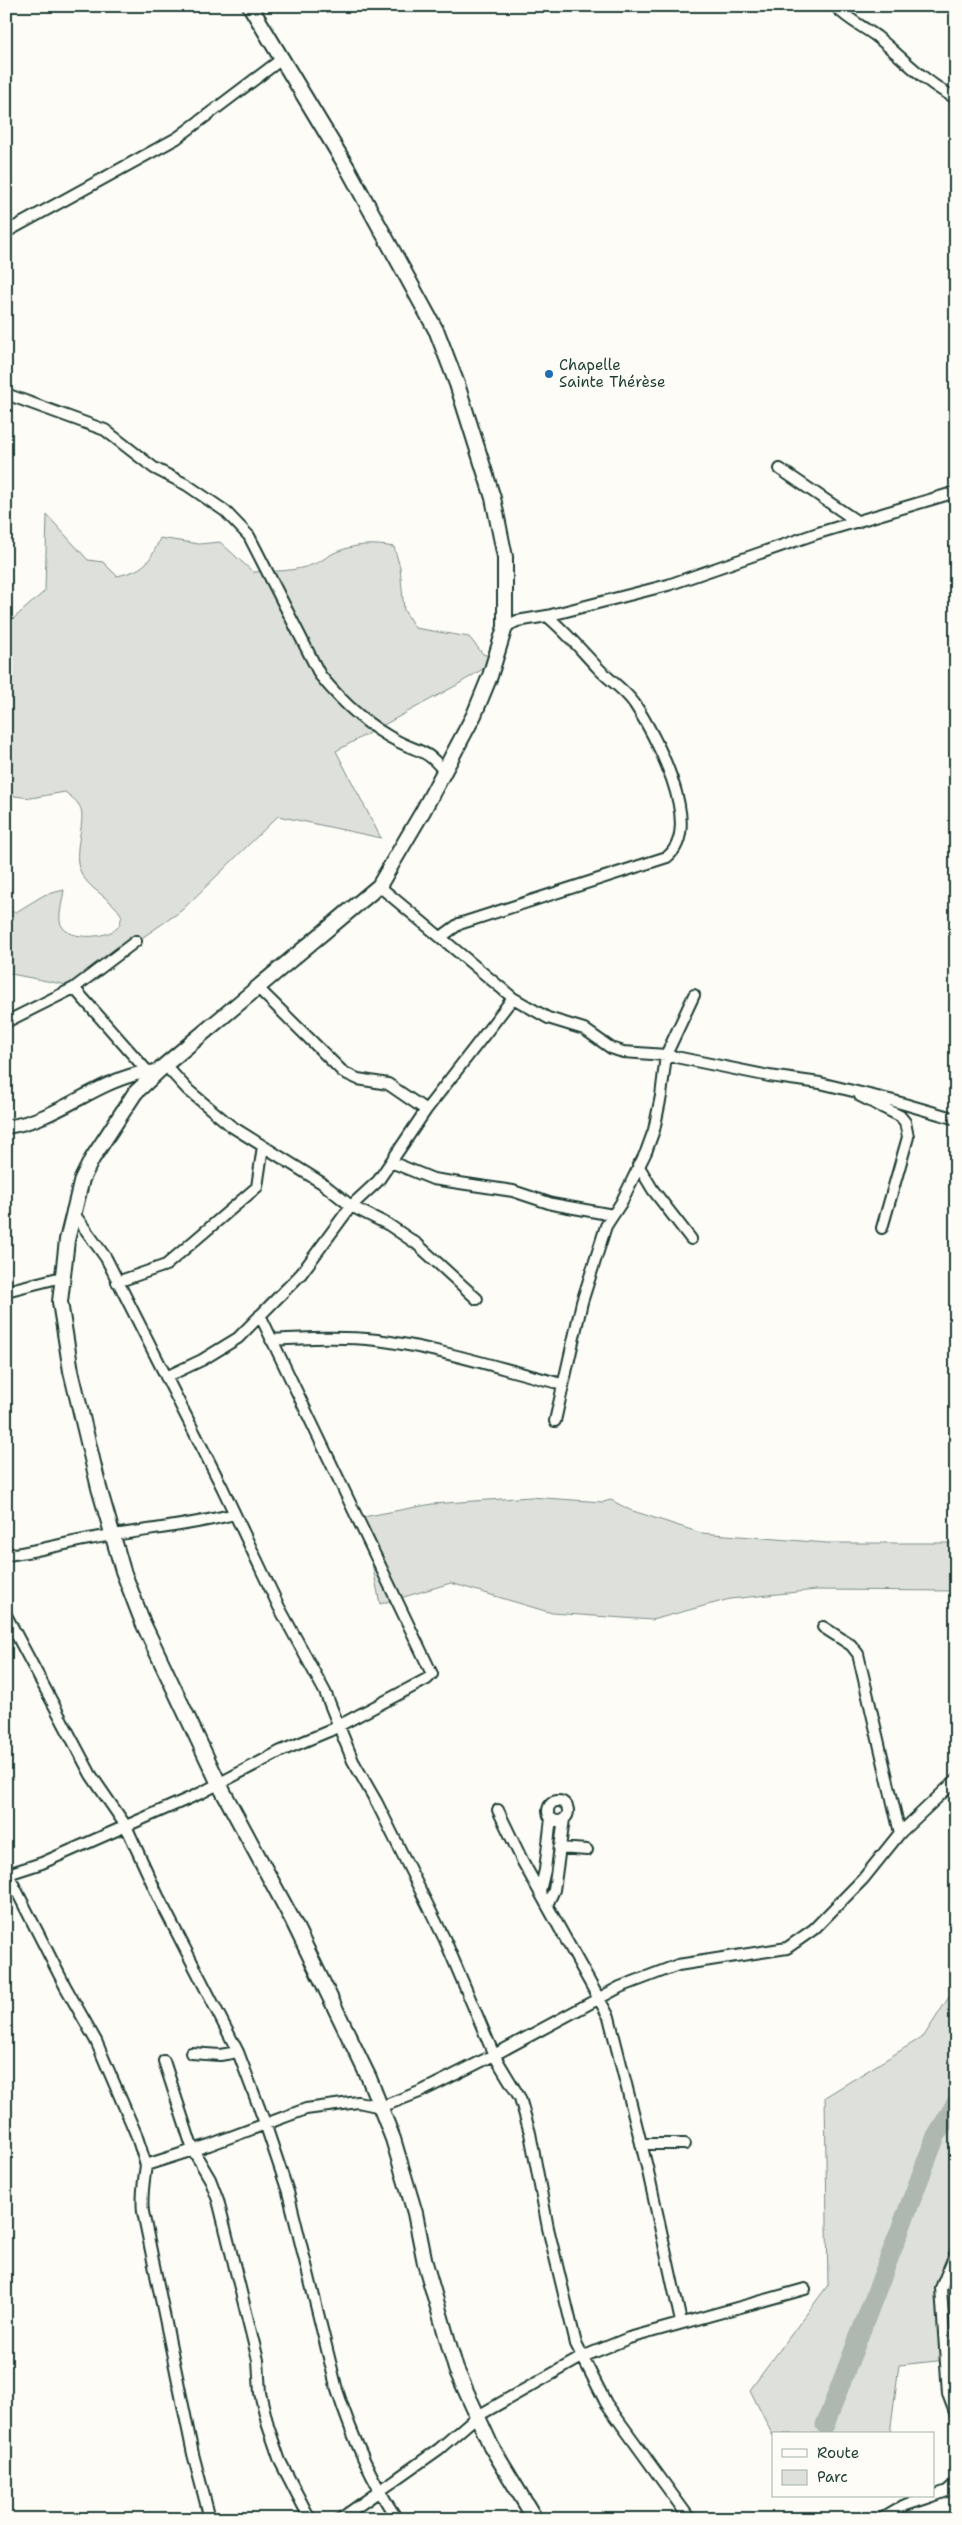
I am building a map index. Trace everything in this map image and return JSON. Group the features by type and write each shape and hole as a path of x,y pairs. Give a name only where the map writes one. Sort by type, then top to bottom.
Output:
{"main road":[{"path":"250,6 283,58 348,170 437,332 493,498 506,582 505,626 483,695 423,811 379,886 314,943 157,1069 135,1093 101,1143 82,1179 72,1211 60,1302 71,1371 113,1535 123,1571 143,1623 219,1784 292,1920 362,2060 381,2107 415,2213 425,2263 446,2339 476,2417 495,2453 535,2519"}],"street":[{"path":"835,6 843,14 874,35 934,85 956,98"},
{"path":"6,232 178,138 283,58"},
{"path":"6,394 105,430 154,468 187,485 225,511 249,536 320,675 332,690 361,716 398,742 424,751 432,756 443,770"},
{"path":"780,469 858,522"},
{"path":"505,626 517,621 547,616 668,585 858,522 956,492"},
{"path":"441,937 459,924 667,857 674,851 678,843 679,801 660,749 637,708 572,637 547,616"},
{"path":"379,886 513,998 548,1018 584,1029 611,1048 623,1052 666,1055 843,1088 956,1119"},
{"path":"6,1022 74,988 136,941"},
{"path":"257,987 343,1072 358,1079 388,1084 426,1110"},
{"path":"74,988 157,1069 188,1090 231,1126 322,1183 351,1206 388,1225 417,1244 477,1299"},
{"path":"555,1421 562,1384 590,1277 606,1226 621,1203 646,1152 654,1130 666,1055 694,995"},
{"path":"166,1377 202,1360 238,1338 301,1274 351,1206 378,1181 426,1110 513,998"},
{"path":"6,1127 29,1123 113,1082 157,1069"},
{"path":"843,1088 900,1116 905,1122 908,1137 882,1228"},
{"path":"117,1282 166,1265 257,1187 263,1146"},
{"path":"391,1162 433,1179 513,1190 552,1204 613,1215"},
{"path":"638,1165 652,1190 691,1239"},
{"path":"72,1211 106,1258 279,1607 325,1692 353,1761 445,1940 494,2055 520,2098 530,2133 550,2237 576,2344 582,2357 606,2403 690,2519"},
{"path":"6,1291 62,1277"},
{"path":"210,2519 193,2454 142,2212 141,2192 145,2181 146,2165 136,2134 96,2041 65,1986 7,1872 42,1862 219,1784 281,1751 329,1731 338,1724 427,1679 432,1674 260,1315"},
{"path":"271,1340 335,1338 377,1340 562,1384"},
{"path":"6,1555 28,1553 57,1545 113,1535 162,1529 234,1514"},
{"path":"6,1615 91,1775 126,1826 154,1889 238,2052 265,2123 288,2192 337,2390 347,2420 379,2492 397,2519"},
{"path":"823,1627 852,1645 858,1654 900,1833"},
{"path":"146,2165 250,2131 265,2123 306,2109 358,2102 381,2107 422,2091 494,2055 620,1987 678,1965 787,1948 814,1930 864,1879 900,1833 956,1780"},
{"path":"540,1891 545,1870 551,1818 548,1812 551,1805 557,1801 563,1803 568,1808 568,1814 564,1820 554,1890 548,1905"},
{"path":"498,1810 579,1964 610,2017 641,2144 680,2322"},
{"path":"551,1818 558,1821 564,1820"},
{"path":"559,1848 587,1850"},
{"path":"191,2053 220,2055 238,2052"},
{"path":"164,2061 193,2150 210,2179 218,2200 258,2360 260,2393 268,2426 280,2461 310,2519"},
{"path":"641,2144 684,2144"},
{"path":"956,2252 941,2288 948,2394 956,2415"},
{"path":"340,2519 460,2433 476,2417 582,2357 628,2338 680,2322 805,2289"},
{"path":"934,2496 946,2491 956,2483"},
{"path":"881,2519 903,2506 927,2498"}],"green space":[{"path":"47,515 88,560 103,562 117,576 134,571 145,564 153,554 160,538 199,544 220,542 253,572 284,571 307,567 331,554 356,546 379,545 394,547 400,567 404,610 415,628 469,637 483,654 499,659 457,685 336,751 381,838 278,816 181,911 72,986 6,973 6,911 16,912 44,895 64,890 60,921 63,928 69,932 86,936 105,934 118,927 122,916 118,909 82,876 79,868 78,851 82,817 81,810 76,801 65,792 31,798 6,795 6,625 45,591"},
{"path":"530,1497 603,1502 611,1500 630,1510 701,1533 827,1543 956,1543 956,1591 816,1590 730,1599 652,1620 552,1613 451,1583 380,1604 363,1517 432,1504"},
{"path":"956,1986 956,2359 899,2365 890,2432 772,2432 772,2434 750,2390 828,2285 825,2097 924,2036"}],"waterway":[{"path":"825,2425 936,2136 956,2103"}],"place":[{"name":"Chapelle Sainte Thérèse","path":"549,374"}]}
